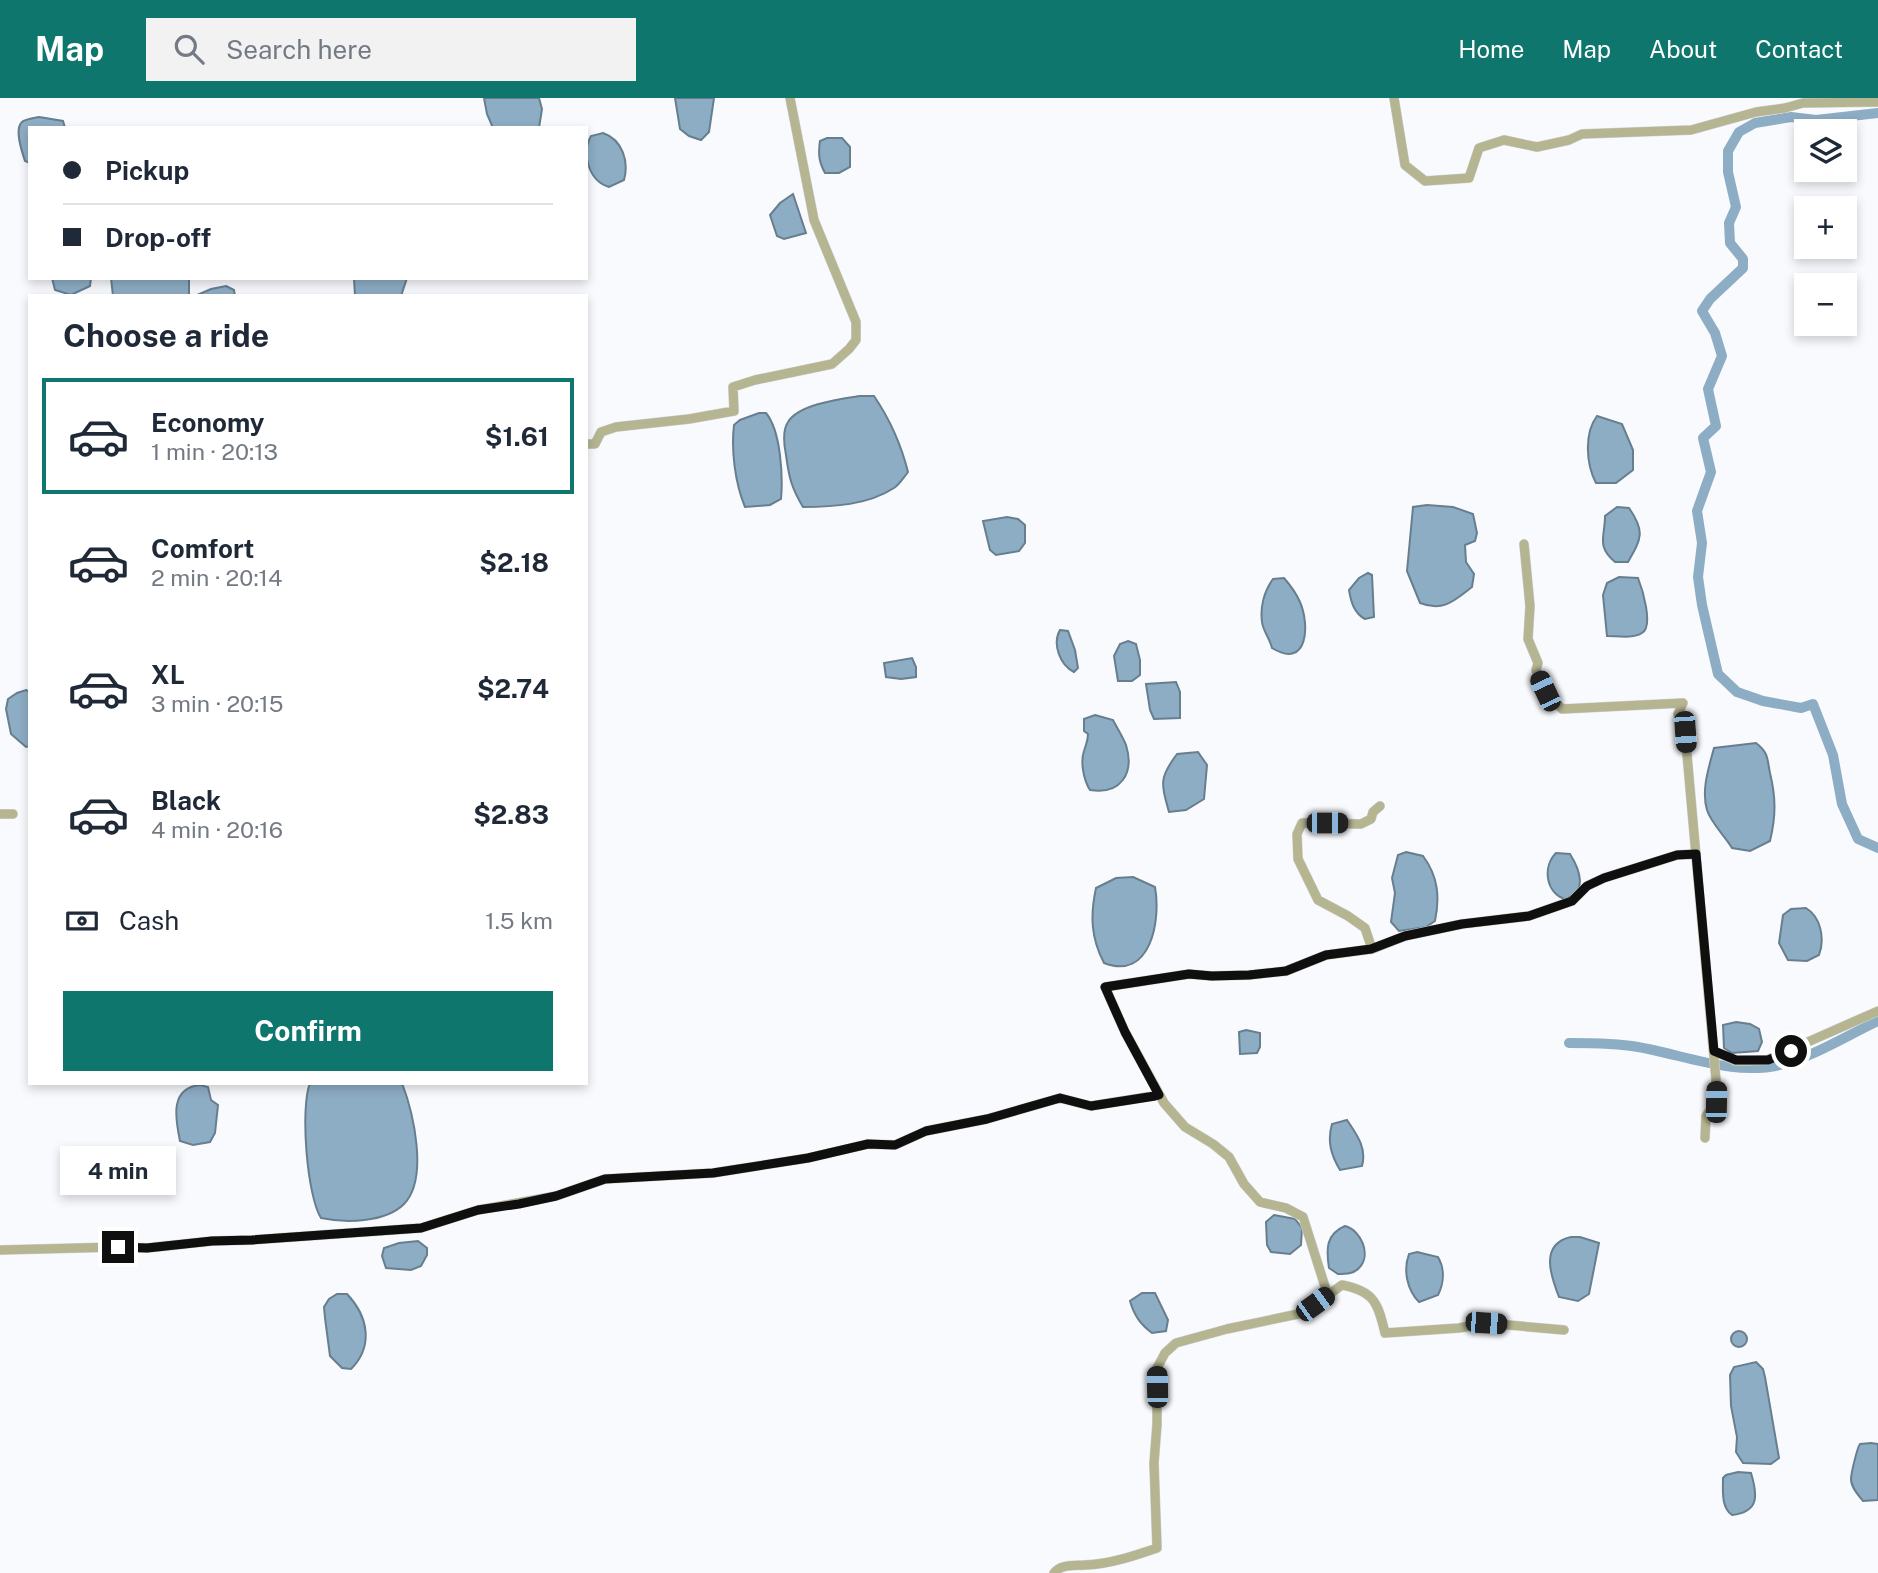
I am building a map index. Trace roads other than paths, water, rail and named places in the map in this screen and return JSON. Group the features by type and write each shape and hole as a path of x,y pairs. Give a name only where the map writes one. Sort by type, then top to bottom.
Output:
{"street":[{"path":"588,444 595,444 601,432 616,427 734,411 733,387 832,364 856,340 856,322 814,220 790,98"},
{"path":"1394,98 1405,166 1425,181 1469,178 1479,148 1504,140 1536,146 1569,140 1582,134 1691,130 1756,112 1803,103 1878,102"},
{"path":"1524,544 1530,606 1528,639 1545,691 1562,709 1683,704 1678,714 1685,732 1716,1080 1716,1102 1706,1116 1705,1138"},
{"path":"1371,949 1365,928 1318,900 1298,859 1297,834 1301,823 1361,824 1371,819 1373,812 1380,806"},
{"path":"0,814 13,814"},
{"path":"1328,1296 1303,1217 1286,1208 1260,1202 1244,1184 1228,1157 1185,1126 1159,1095 1119,1020 1105,987 1189,974 1249,975 1286,971 1326,955 1371,949 1405,936 1462,924 1529,916 1572,901 1587,886 1604,878 1677,855 1696,854"},
{"path":"1714,1051 1736,1060 1768,1060 1878,1011"},
{"path":"0,1250 147,1248 212,1241 421,1228 478,1210 556,1196 605,1179 713,1173 808,1158 868,1144 895,1145 926,1131 987,1119 1060,1098 1091,1106 1159,1095"},
{"path":"1054,1573 1062,1566 1095,1565 1157,1548 1154,1463 1157,1368 1165,1353 1176,1343 1303,1313 1342,1285 1361,1288 1379,1307 1385,1332 1459,1328 1486,1323 1564,1330"}],"water":[{"path":"484,98 539,98 542,109 539,126 492,126"},
{"path":"675,98 714,98 709,132 701,140 680,129"},
{"path":"39,117 63,121 64,126 28,126 28,162 25,161 19,141 20,125 23,121"},
{"path":"603,133 620,146 626,166 624,180 609,187 596,179 588,162 588,143 591,136"},
{"path":"842,138 850,147 850,167 839,173 825,173 819,150 820,141"},
{"path":"793,194 806,233 784,239 777,236 770,215 780,203"},
{"path":"52,280 91,280 90,286 73,294 55,290"},
{"path":"111,280 189,280 189,294 113,294"},
{"path":"354,280 406,280 402,294 355,294"},
{"path":"226,286 234,290 235,294 200,294"},
{"path":"860,396 874,396 880,405 895,433 908,472 896,487 873,498 838,505 803,507 793,488 788,470 784,434 788,422 793,416 811,407"},
{"path":"759,413 766,413 778,442 781,499 770,505 745,507 735,466 734,425"},
{"path":"1597,416 1622,424 1633,450 1633,470 1616,483 1596,483 1590,467 1588,440"},
{"path":"1413,507 1453,507 1473,514 1477,533 1475,541 1465,545 1466,562 1474,574 1472,587 1454,601 1442,606 1420,603 1407,571"},
{"path":"1617,507 1629,508 1638,523 1639,540 1628,562 1615,562 1603,546 1605,516"},
{"path":"1007,517 1018,519 1025,525 1025,543 1019,551 996,555 990,550 983,521"},
{"path":"1368,573 1372,575 1374,617 1365,619 1354,607 1349,590 1359,578"},
{"path":"1619,577 1638,578 1640,583 1647,623 1638,635 1607,636 1603,595 1607,583"},
{"path":"1284,578 1298,599 1305,622 1303,642 1293,653 1272,648 1262,622 1262,605 1267,589 1273,579"},
{"path":"1060,630 1068,631 1075,650 1078,668 1074,672 1061,659 1057,648"},
{"path":"1128,641 1136,644 1140,675 1132,681 1118,681 1114,656 1120,644"},
{"path":"912,658 916,677 886,677 884,663"},
{"path":"1176,682 1180,692 1180,718 1154,719 1146,684"},
{"path":"28,691 26,747 11,734 6,709 8,699 17,693"},
{"path":"1095,715 1113,720 1125,742 1128,755 1123,780 1117,786 1101,791 1090,790 1084,777 1083,766 1088,734 1084,731 1084,719"},
{"path":"1756,743 1768,760 1774,815 1770,841 1750,851 1732,848 1715,825 1707,810 1705,787 1714,748"},
{"path":"1198,752 1207,765 1204,799 1186,810 1169,812 1163,787 1164,775 1177,754"},
{"path":"1406,852 1423,856 1428,864 1435,879 1437,904 1435,921 1426,927 1399,931 1391,922 1395,893 1392,878 1398,855"},
{"path":"1556,853 1570,854 1579,873 1577,891 1565,899 1554,891 1548,879 1549,865"},
{"path":"1133,877 1155,887 1154,930 1142,956 1133,963 1120,966 1104,963 1096,945 1093,927 1096,888 1116,878"},
{"path":"1806,908 1815,917 1820,929 1822,942 1819,955 1807,961 1788,960 1779,943 1783,915 1791,909"},
{"path":"1736,1022 1750,1024 1759,1029 1762,1042 1758,1051 1732,1053 1724,1048 1723,1025"},
{"path":"1246,1030 1260,1033 1257,1053 1240,1054 1239,1032"},
{"path":"310,1085 403,1085 417,1145 416,1178 412,1193 404,1204 376,1218 341,1221 321,1218 312,1191 306,1152"},
{"path":"190,1087 208,1087 211,1100 218,1105 215,1133 210,1142 193,1145 180,1141 177,1105 184,1092"},
{"path":"1347,1120 1360,1142 1363,1159 1362,1166 1340,1170 1334,1159 1330,1136 1332,1124"},
{"path":"1274,1215 1295,1219 1302,1228 1301,1245 1290,1254 1271,1252 1267,1245 1266,1222"},
{"path":"1345,1226 1356,1232 1360,1238 1365,1257 1357,1270 1338,1274 1329,1268 1328,1248 1334,1233"},
{"path":"1571,1237 1599,1243 1589,1294 1578,1301 1559,1297 1550,1261 1555,1246"},
{"path":"418,1241 427,1248 427,1255 421,1266 411,1270 386,1268 382,1256 384,1248"},
{"path":"1417,1252 1438,1257 1443,1276 1438,1295 1419,1302 1409,1286 1406,1273 1409,1254"},
{"path":"1142,1293 1155,1293 1168,1320 1166,1331 1152,1333 1138,1319 1130,1301"},
{"path":"337,1294 347,1294 360,1312 366,1331 363,1351 351,1369 342,1368 330,1356 324,1307 329,1299"},
{"path":"1739,1331 1745,1333 1745,1345 1739,1347 1733,1345 1731,1339 1733,1333"},
{"path":"1756,1362 1763,1369 1765,1377 1779,1458 1771,1464 1743,1463 1736,1452 1737,1437 1731,1406 1730,1375 1734,1367"},
{"path":"1860,1444 1878,1444 1878,1500 1863,1501 1853,1488 1851,1476"},
{"path":"1738,1472 1751,1473 1755,1496 1752,1506 1732,1515 1724,1503 1723,1478"}],"waterway":[{"path":"1878,113 1816,120 1791,117 1755,123 1739,132 1728,151 1728,172 1736,207 1729,223 1730,243 1743,259 1743,268 1710,299 1702,311 1715,333 1722,356 1708,389 1716,426 1703,438 1711,472 1697,511 1702,543 1698,577 1718,674 1737,692 1763,701 1801,708 1813,704 1833,755 1842,804 1858,839 1878,848"},
{"path":"1569,1043 1629,1046 1727,1066 1763,1068 1806,1056 1878,1021"}]}
